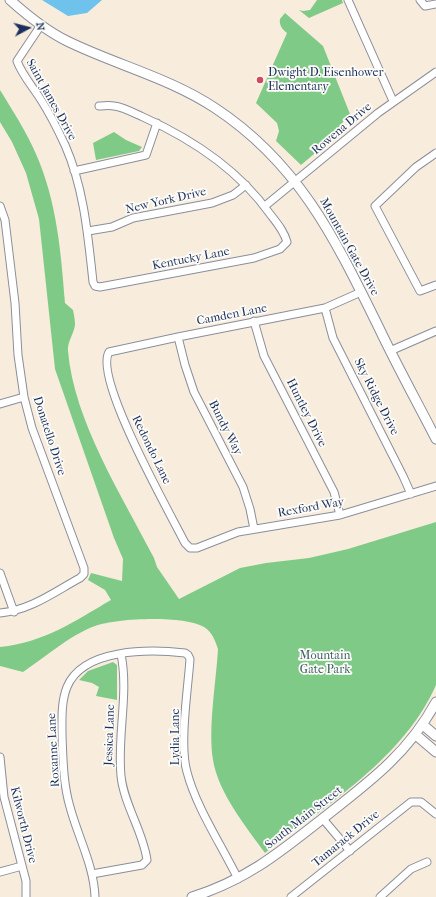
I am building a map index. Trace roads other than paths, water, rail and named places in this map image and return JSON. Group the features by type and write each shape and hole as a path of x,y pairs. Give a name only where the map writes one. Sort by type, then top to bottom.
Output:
{"main road":[{"name":"Mountain Gate Drive","path":"10,0 41,25 66,41 170,84 216,108 260,144 296,181 315,207 335,240 390,352 436,439"},
{"path":"436,702 422,725 436,736"},
{"name":"South Main Street","path":"192,897 238,879 264,864 389,765 416,735 422,725"},
{"path":"416,735 436,752"}],"street":[{"path":"348,0 393,101"},
{"path":"420,0 425,6 436,4"},
{"name":"Saint James Drive","path":"41,25 17,61 53,122 65,146 74,171 82,198 88,231 93,282 95,286"},
{"name":"Rowena Drive","path":"265,206 393,101 436,72"},
{"path":"99,106 115,106 157,123 203,148 246,185 265,206"},
{"path":"74,171 146,155 157,123"},
{"path":"436,153 416,167 375,206 420,291 436,285"},
{"name":"New York Drive","path":"88,231 112,227 133,218 212,203 233,194 246,185"},
{"name":"Donatello Drive","path":"0,206 5,220 14,296 18,355 24,398 32,428 84,568 84,574 80,578 35,604 14,612"},
{"name":"Kentucky Lane","path":"95,286 100,287 254,258 280,249 287,242 285,235 265,206"},
{"name":"Camden Lane","path":"106,356 109,352 114,350 325,308 361,292"},
{"name":"Sky Ridge Drive","path":"325,308 333,338 411,494"},
{"name":"Huntley Drive","path":"254,321 264,356 334,492 340,515"},
{"path":"390,352 436,331"},
{"name":"Bundy Way","path":"178,337 194,392 243,487 254,529"},
{"name":"Redondo Lane","path":"106,356 107,369 113,393 125,425 185,543 190,548"},
{"path":"0,404 24,398"},
{"name":"Rexford Way","path":"190,548 254,529 340,515 436,486"},
{"path":"0,573 14,612 0,613"},
{"name":"Lydia Lane","path":"121,654 158,650 185,653 188,655 190,659 184,750 186,771 194,792 238,879"},
{"name":"Roxanne Lane","path":"95,897 92,874 70,807 63,770 63,698 68,685 77,673 96,660 121,654"},
{"name":"Jessica Lane","path":"92,874 142,865 146,860 127,804 121,778 119,748 124,680 121,654"},
{"name":"Kilworth Drive","path":"0,758 6,809 26,881 26,897"},
{"name":"Tamarack Drive","path":"291,897 406,805 417,801 426,805 436,814"},
{"path":"323,818 350,851"},
{"path":"380,897 411,869 427,862"},
{"path":"0,872 22,866"}],"water":[{"path":"42,0 102,0 87,13 68,16"}],"place":[{"name":"Dwight D. Eisenhower Elementary","path":"260,80"}],"park label":[{"name":"Mountain Gate Park","path":"325,663"}]}
